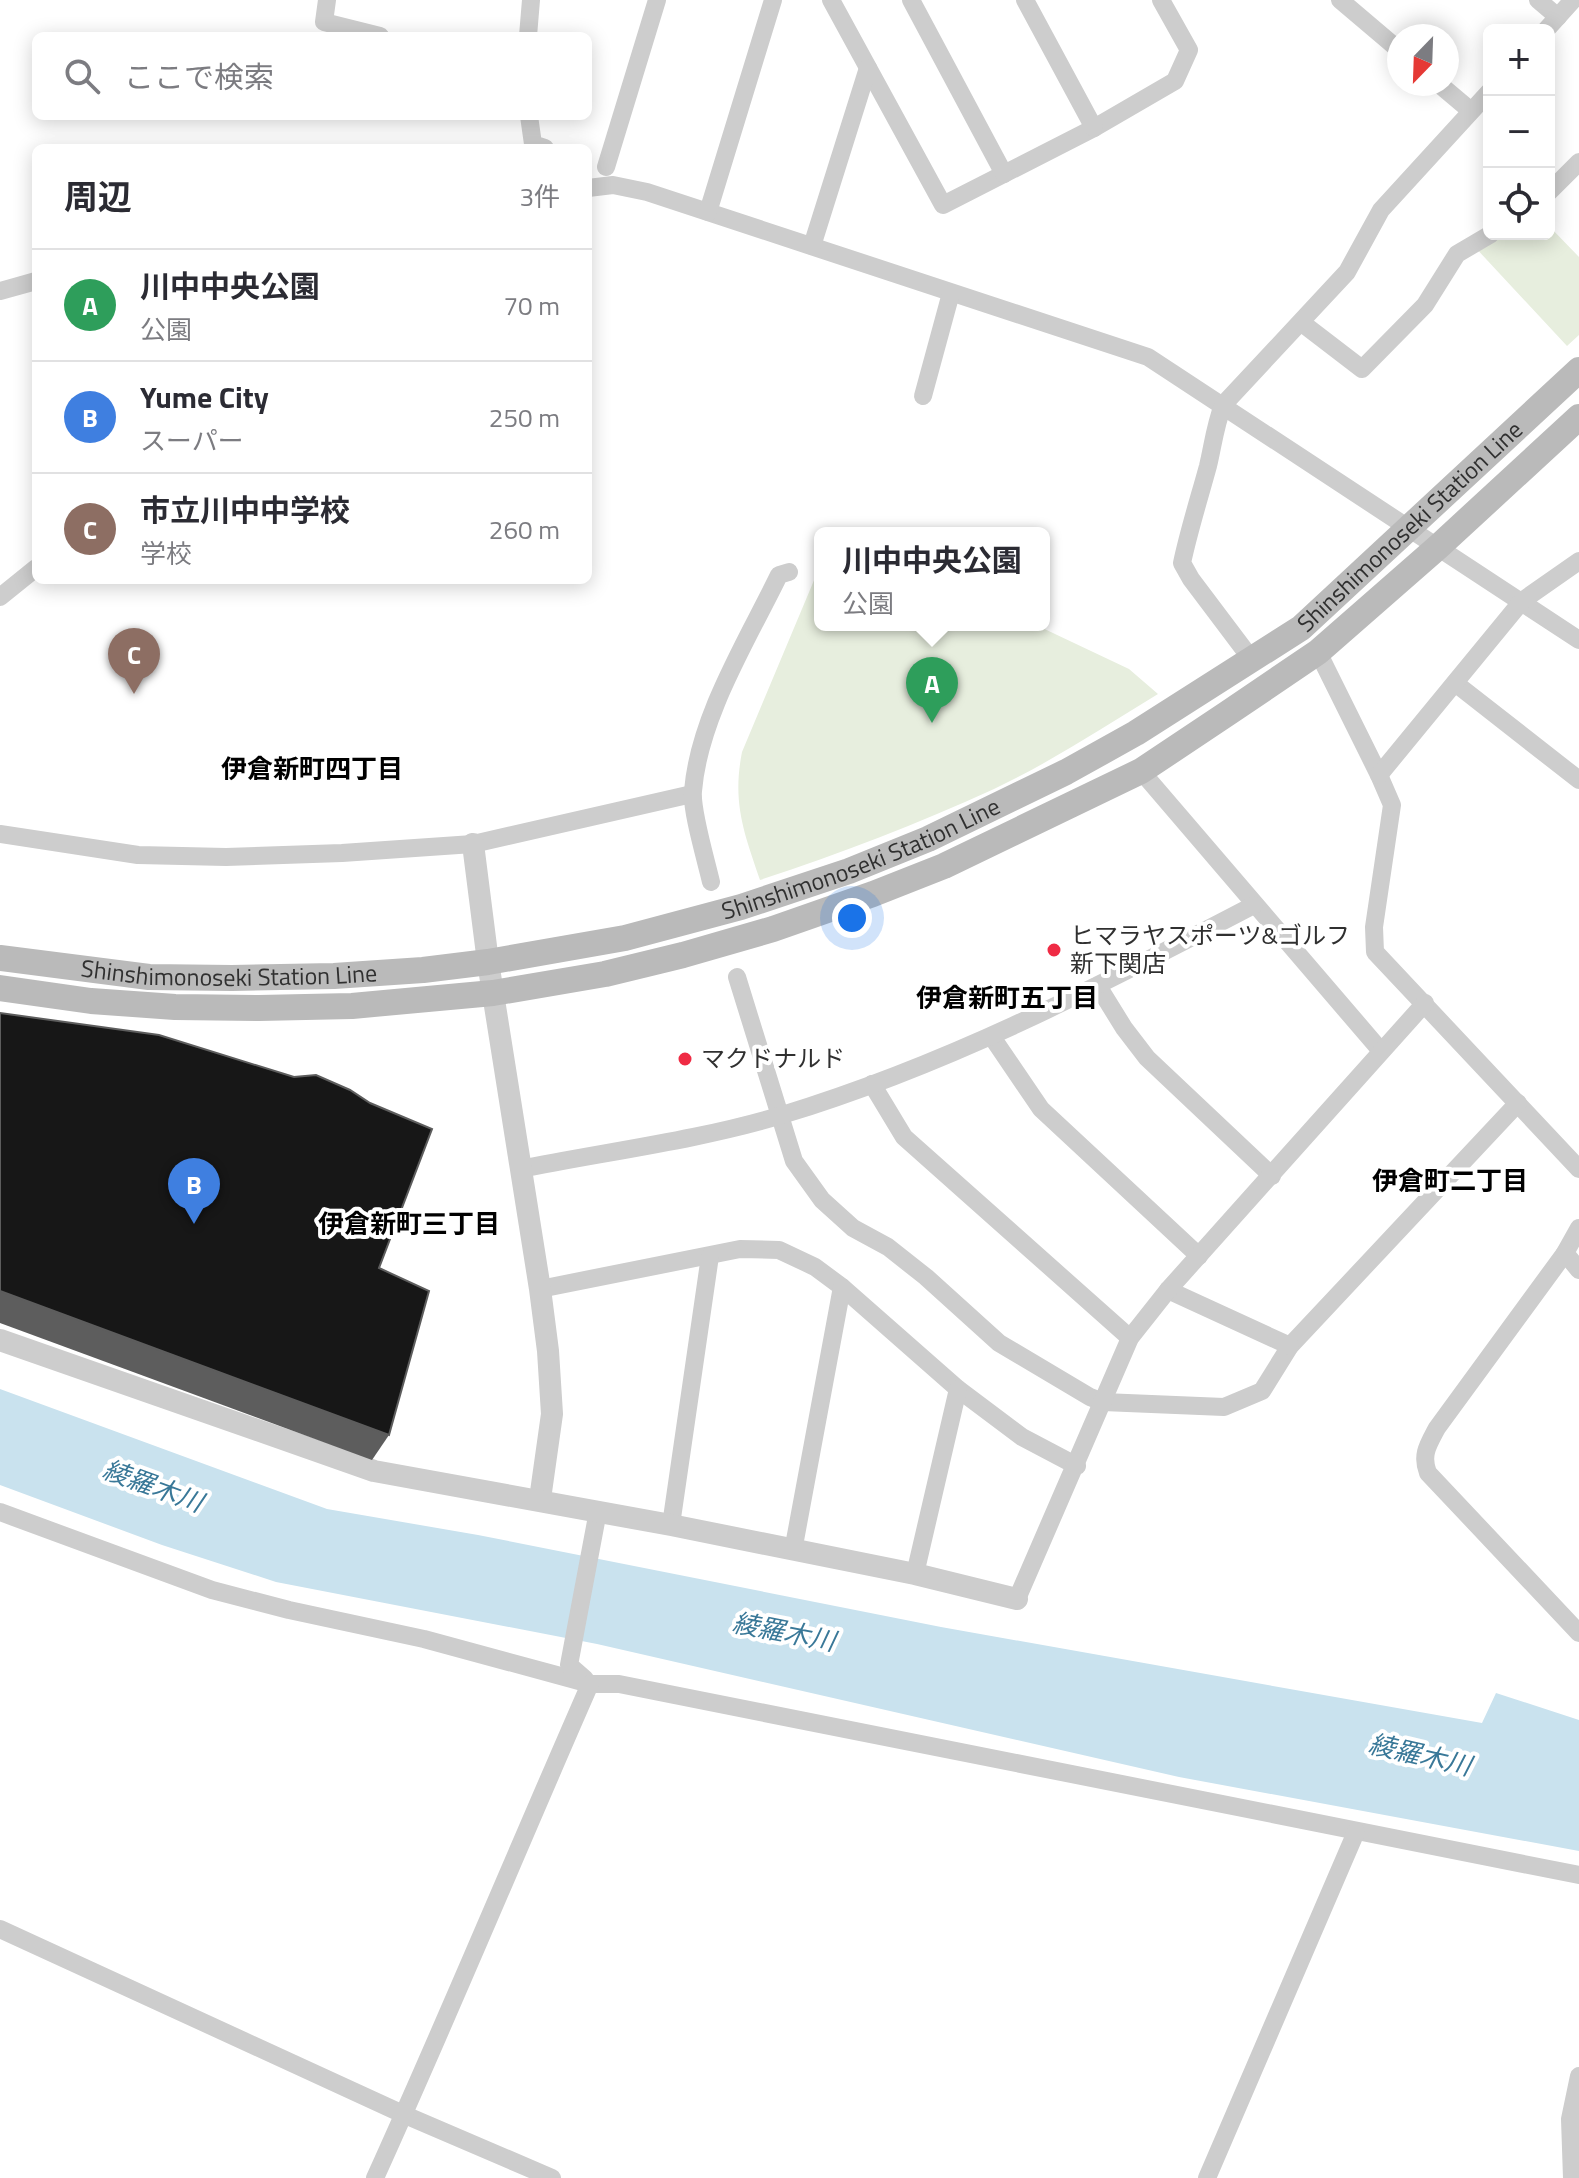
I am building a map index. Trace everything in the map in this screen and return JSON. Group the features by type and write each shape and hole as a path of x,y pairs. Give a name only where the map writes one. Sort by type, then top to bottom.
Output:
{"main road":[{"name":"Shinshimonoseki Station Line","path":"0,958 149,977 334,976 423,970 625,938 741,907 849,871 928,839 1066,772 1136,733 1301,628 1579,370"},
{"name":"Shinshimonoseki Station Line","path":"0,988 91,1001 259,1008 352,1006 493,993 605,974 773,929 944,866 1141,771 1318,652 1579,417"}],"street":[{"path":"327,0 324,22 364,32"},
{"path":"528,32 531,0"},
{"path":"613,185 597,164 657,0"},
{"path":"708,212 773,0"},
{"path":"831,0 943,205 1094,128 1175,81 1189,50 1161,0"},
{"path":"911,0 1004,174"},
{"path":"1025,0 1094,128"},
{"path":"1174,0 1176,27"},
{"path":"1340,0 1387,40"},
{"path":"1538,0 1552,23 1573,0"},
{"path":"812,246 868,68"},
{"path":"1453,96 1471,111"},
{"path":"1252,660 1182,563 1191,516 1223,405 1347,272 1381,210 1485,96"},
{"path":"530,120 533,144"},
{"path":"1555,186 1579,162"},
{"path":"592,188 613,185 647,192 1148,357 1579,640"},
{"path":"1302,323 1362,369 1425,305 1457,254 1483,239"},
{"path":"0,291 32,282"},
{"path":"923,396 951,293"},
{"path":"1379,775 1522,601 1579,561"},
{"path":"0,597 32,571"},
{"path":"711,882 692,794 700,748 724,687 779,575 789,572"},
{"path":"1318,652 1392,805 1374,927 1375,952 1579,1169"},
{"path":"1455,683 1579,780"},
{"path":"1141,771 1381,1051"},
{"path":"0,834 138,855 226,857 473,844 692,794"},
{"path":"473,844 488,962 548,1351 552,1414 540,1499"},
{"path":"520,1169 780,1115 872,1084 992,1037 1254,905"},
{"path":"737,977 794,1161 822,1200 853,1228 888,1247 926,1277 999,1343 1034,1366 1103,1402 1224,1407 1262,1391 1290,1346 1518,1103"},
{"path":"1098,986 1147,1058 1272,1176"},
{"path":"0,1340 374,1471 671,1525 915,1574 1017,1599 1130,1338 1168,1290 1425,1003"},
{"path":"992,1037 1041,1109 1199,1256"},
{"path":"872,1084 904,1137 1130,1338"},
{"path":"1579,1228 1565,1253 1437,1428 1425,1450 1423,1461 1428,1473 1579,1633"},
{"path":"540,1289 740,1249 779,1250 815,1267 842,1287 958,1389 1022,1437 1077,1466"},
{"path":"1565,1253 1579,1270"},
{"path":"671,1525 710,1256"},
{"path":"793,1551 842,1287"},
{"path":"1168,1290 1290,1346"},
{"path":"915,1574 958,1389"},
{"path":"590,1684 569,1665 598,1511"},
{"path":"0,1512 212,1590 424,1639 590,1684 619,1684 1579,1875"},
{"path":"375,2178 590,1684"},
{"path":"1207,2178 1356,1832"},
{"path":"0,1929 405,2115 552,2178"},
{"path":"1572,2178 1570,2119 1579,2076"}],"green space":[{"path":"1555,232 1579,257 1579,335 1567,346 1473,245 1483,239 1555,240"},
{"path":"814,580 814,631 1049,631 1129,669 1158,694 1057,756 994,789 878,838 760,880 741,818 738,787 742,752"}],"water":[{"name":"綾羅木川","path":"0,1389 327,1509 478,1535 941,1627 1482,1723 1496,1693 1579,1720 1579,1851 1179,1777 597,1644 276,1582 162,1545 0,1485"}],"building":[{"path":"0,1013 159,1035 294,1077 316,1075 370,1103 432,1129 379,1268 429,1291 389,1435 0,1291"}],"place":[{"name":"市立川中中学校","path":"134,694"},
{"name":"川中中央公園","path":"932,723"},
{"name":"ヒマラヤスポーツ&ゴルフ 新下関店","path":"1054,950"},
{"name":"マクドナルド","path":"685,1059"},
{"name":"Yume City","path":"194,1224"}],"district":[{"name":"伊倉新町四丁目","path":"312,769"},
{"name":"伊倉新町五丁目","path":"1007,998"},
{"name":"伊倉町二丁目","path":"1450,1181"},
{"name":"伊倉新町三丁目","path":"409,1224"}]}
